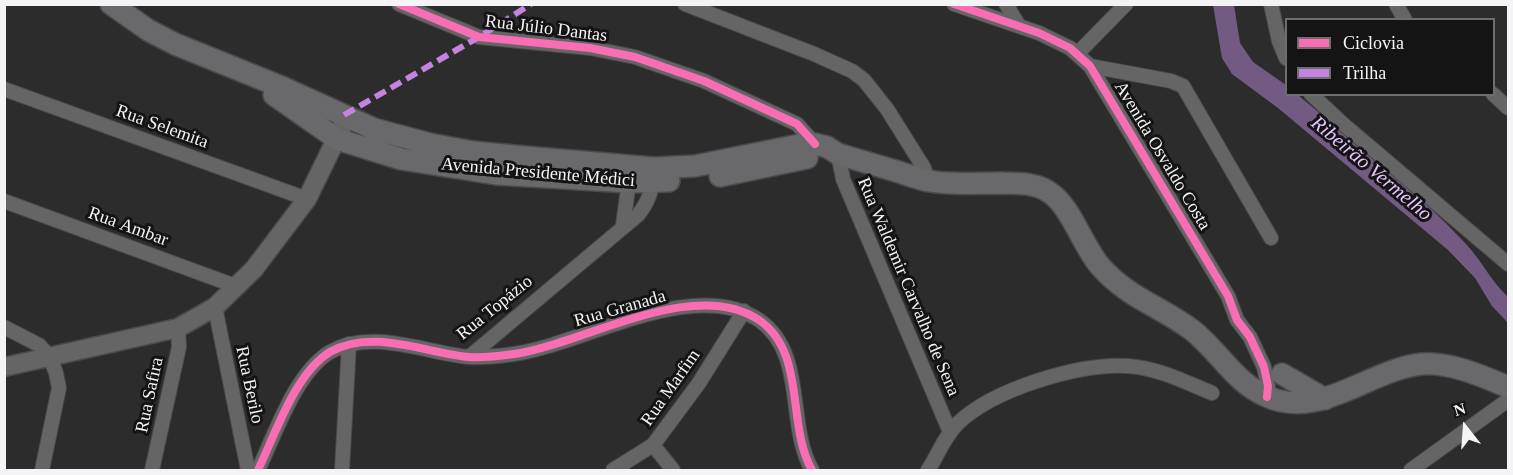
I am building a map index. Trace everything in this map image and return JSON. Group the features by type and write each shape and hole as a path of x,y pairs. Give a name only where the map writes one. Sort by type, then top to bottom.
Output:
{"main road":[{"name":"Avenida Presidente Médici","path":"96,4 144,35 258,86 311,119 337,139 401,159 496,174 630,174 706,178 838,154"},
{"name":"Avenida Presidente Médici","path":"111,4 148,30 175,44 374,129 429,144 630,174"},
{"path":"4,368 178,328 215,308 254,270 307,199 344,121 338,112"},
{"path":"337,139 366,140 401,152 416,151 429,144"},
{"name":"Avenida Presidente Médici","path":"653,175 773,150 815,144 838,154 928,181 952,184 1032,184 1049,192 1063,205 1089,251 1108,275 1139,300 1192,330 1243,380 1267,397 1292,402 1325,399 1372,378 1421,364 1452,367 1509,387"},
{"path":"1282,374 1325,399"}],"street":[{"name":"Rua Júlio Dantas","path":"399,4 479,37 590,48 635,57 704,81 797,124 815,144"},
{"path":"685,4 852,71 864,80 887,109 924,168 928,181"},
{"name":"Avenida Osvaldo Costa","path":"954,4 1056,41 1077,54 1090,66 1228,296 1237,320 1259,355 1266,376 1267,397"},
{"path":"1006,4 1019,26"},
{"path":"1077,54 1126,4"},
{"path":"1271,4 1279,41 1285,54"},
{"path":"1396,4 1404,18"},
{"path":"1090,66 1171,81 1183,87 1271,238"},
{"name":"Rua Selemita","path":"4,89 307,199"},
{"path":"1313,96 1343,124 1509,264"},
{"path":"1495,96 1509,108"},
{"name":"Rua Waldemir Carvalho de Sena","path":"838,154 843,179 950,432"},
{"path":"623,225 630,174"},
{"name":"Rua Topázio","path":"258,471 291,400 305,377 321,359 349,344 389,343 469,357 638,214 647,204 651,194 653,175"},
{"name":"Rua Ambar","path":"4,201 238,287"},
{"name":"Rua Granada","path":"469,357 530,351 642,316 685,306 704,304 744,311 767,327 783,351 794,391 802,446 812,471"},
{"name":"Rua Berilo","path":"215,308 248,471"},
{"name":"Rua Marfim","path":"613,471 653,445 699,383 744,311"},
{"path":"4,327 39,345 50,357 56,373 59,388 42,471"},
{"name":"Rua Safira","path":"152,471 179,347 178,328"},
{"path":"342,471 349,344"},
{"name":"Avenida Osvaldo Costa","path":"1259,355 1282,374"},
{"path":"928,471 950,432 968,414 993,400 1066,371 1128,366 1160,372 1212,393"},
{"path":"1282,374 1288,385 1292,402"},
{"path":"1412,471 1509,400"},
{"path":"653,445 673,471"}],"water":[{"name":"Ribeirão Vermelho","path":"1213,5 1234,5 1240,43 1253,62 1285,84 1285,96 1299,96 1363,149 1426,204 1466,244 1508,297 1508,323 1492,306 1475,278 1448,250 1278,108 1232,74 1222,58"}],"marked path":[{"path":"344,115 479,37 531,4"}],"cycle path":[{"path":"399,4 479,37 590,48 635,57 704,81 797,124 815,144"},
{"path":"954,4 1039,33 1070,48 1090,66 1228,296 1237,320 1250,337 1264,367 1268,386 1267,397"},
{"path":"258,470 287,406 306,374 330,352 346,345 381,342 469,357 514,354 542,348 638,317 671,309 703,305 733,308 759,320 774,334 784,351 790,370 804,452 812,470"}]}
